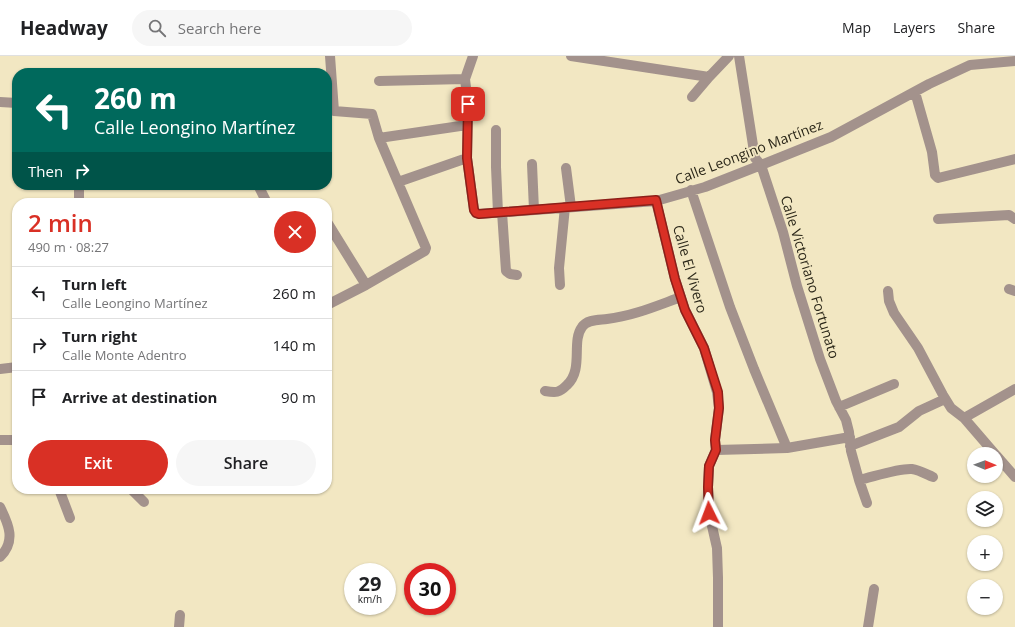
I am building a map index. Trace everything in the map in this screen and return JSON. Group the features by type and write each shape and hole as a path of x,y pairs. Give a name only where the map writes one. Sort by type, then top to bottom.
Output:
{"street":[{"path":"329,68 330,56"},
{"path":"398,182 467,158 468,104 465,79 473,56"},
{"path":"577,56 710,77"},
{"path":"692,97 730,56"},
{"name":"Calle Victoriano Fortunato","path":"739,56 755,158 761,165 783,232 797,286 820,359 839,407 846,420 851,451 867,503"},
{"name":"Calle Leongino Martínez","path":"467,158 474,210 479,214 656,200 691,190 761,165 831,137 914,92 970,65 1015,61"},
{"path":"379,82 465,79"},
{"path":"914,92 932,152 935,175 938,178 1015,159"},
{"path":"332,98 334,112 372,114 379,138 426,248 425,251 332,302"},
{"path":"0,102 12,103"},
{"path":"379,138 467,125"},
{"path":"496,130 496,168 506,272 517,275"},
{"path":"532,164 534,210"},
{"path":"560,285 559,268 568,207 566,168"},
{"path":"691,190 730,307 787,448"},
{"name":"Calle El Vivero","path":"656,200 685,310 704,348 718,392 719,408 715,440 716,450 709,466 708,487 709,513 717,548 718,627"},
{"path":"938,219 1009,215 1015,219"},
{"path":"332,230 366,285"},
{"path":"888,291 889,301 894,313 918,348 945,399 989,447"},
{"path":"545,391 552,393 560,391 569,383 575,372 578,334 582,326 590,321 621,317 646,310 681,297"},
{"path":"0,369 12,368"},
{"path":"839,407 894,384"},
{"path":"964,418 1015,389"},
{"path":"716,450 787,448 850,441 899,427 919,411 945,399"},
{"path":"0,440 12,440"},
{"path":"1003,463 1015,477"},
{"path":"859,480 901,470 912,469 933,477"},
{"path":"61,494 70,518"},
{"path":"136,494 144,502"},
{"path":"0,507 11,533 9,543 4,553 0,557"},
{"path":"868,627 874,589"},
{"path":"179,627 180,615"}],"route":[{"path":"468,104 467,158 474,210 476,213 479,214 656,200 675,279 685,310 704,348 718,392 719,408 715,440 716,450 709,466 709,513"}]}
